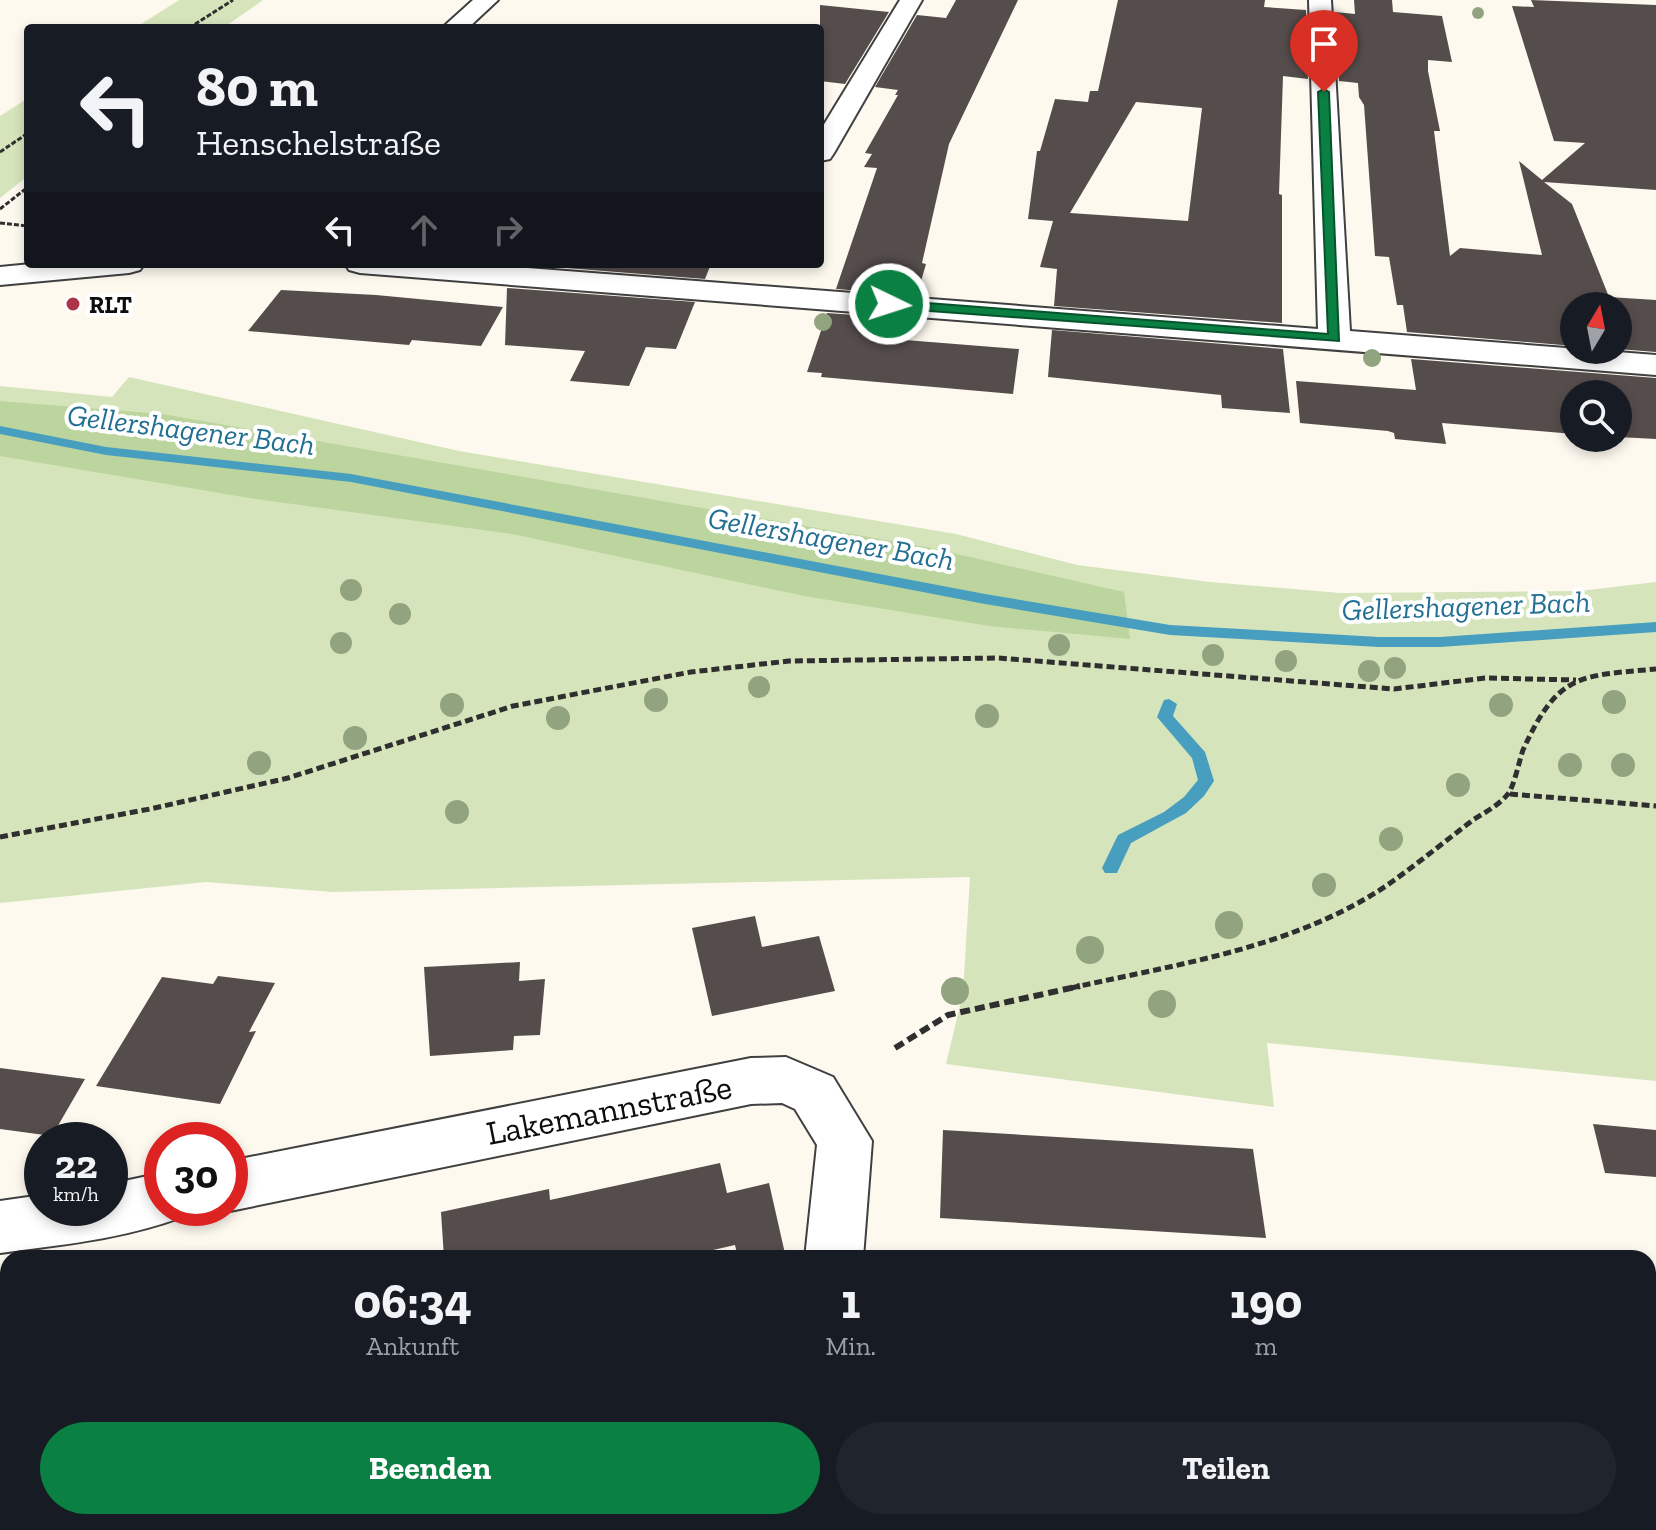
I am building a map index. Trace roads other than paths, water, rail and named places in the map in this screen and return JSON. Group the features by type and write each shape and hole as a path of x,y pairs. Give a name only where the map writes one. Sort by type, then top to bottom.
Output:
{"street":[{"path":"459,24 487,0"},
{"path":"824,146 911,0"},
{"path":"1320,0 1334,338"},
{"path":"0,276 86,268"},
{"path":"414,268 1656,365"},
{"path":"762,294 772,268"},
{"name":"Lakemannstraße","path":"248,1182 751,1081 786,1080 814,1093 845,1141 835,1250"},
{"path":"0,1227 80,1216 144,1203"}],"waterway":[{"name":"Gellershagener Bach","path":"0,430 106,451 351,478 985,599 1170,630 1379,642 1440,642 1656,627"},
{"path":"1111,868 1124,839 1180,809 1206,781 1199,756 1165,717 1169,704"}],"place":[{"name":"RLT","path":"73,304"}]}
